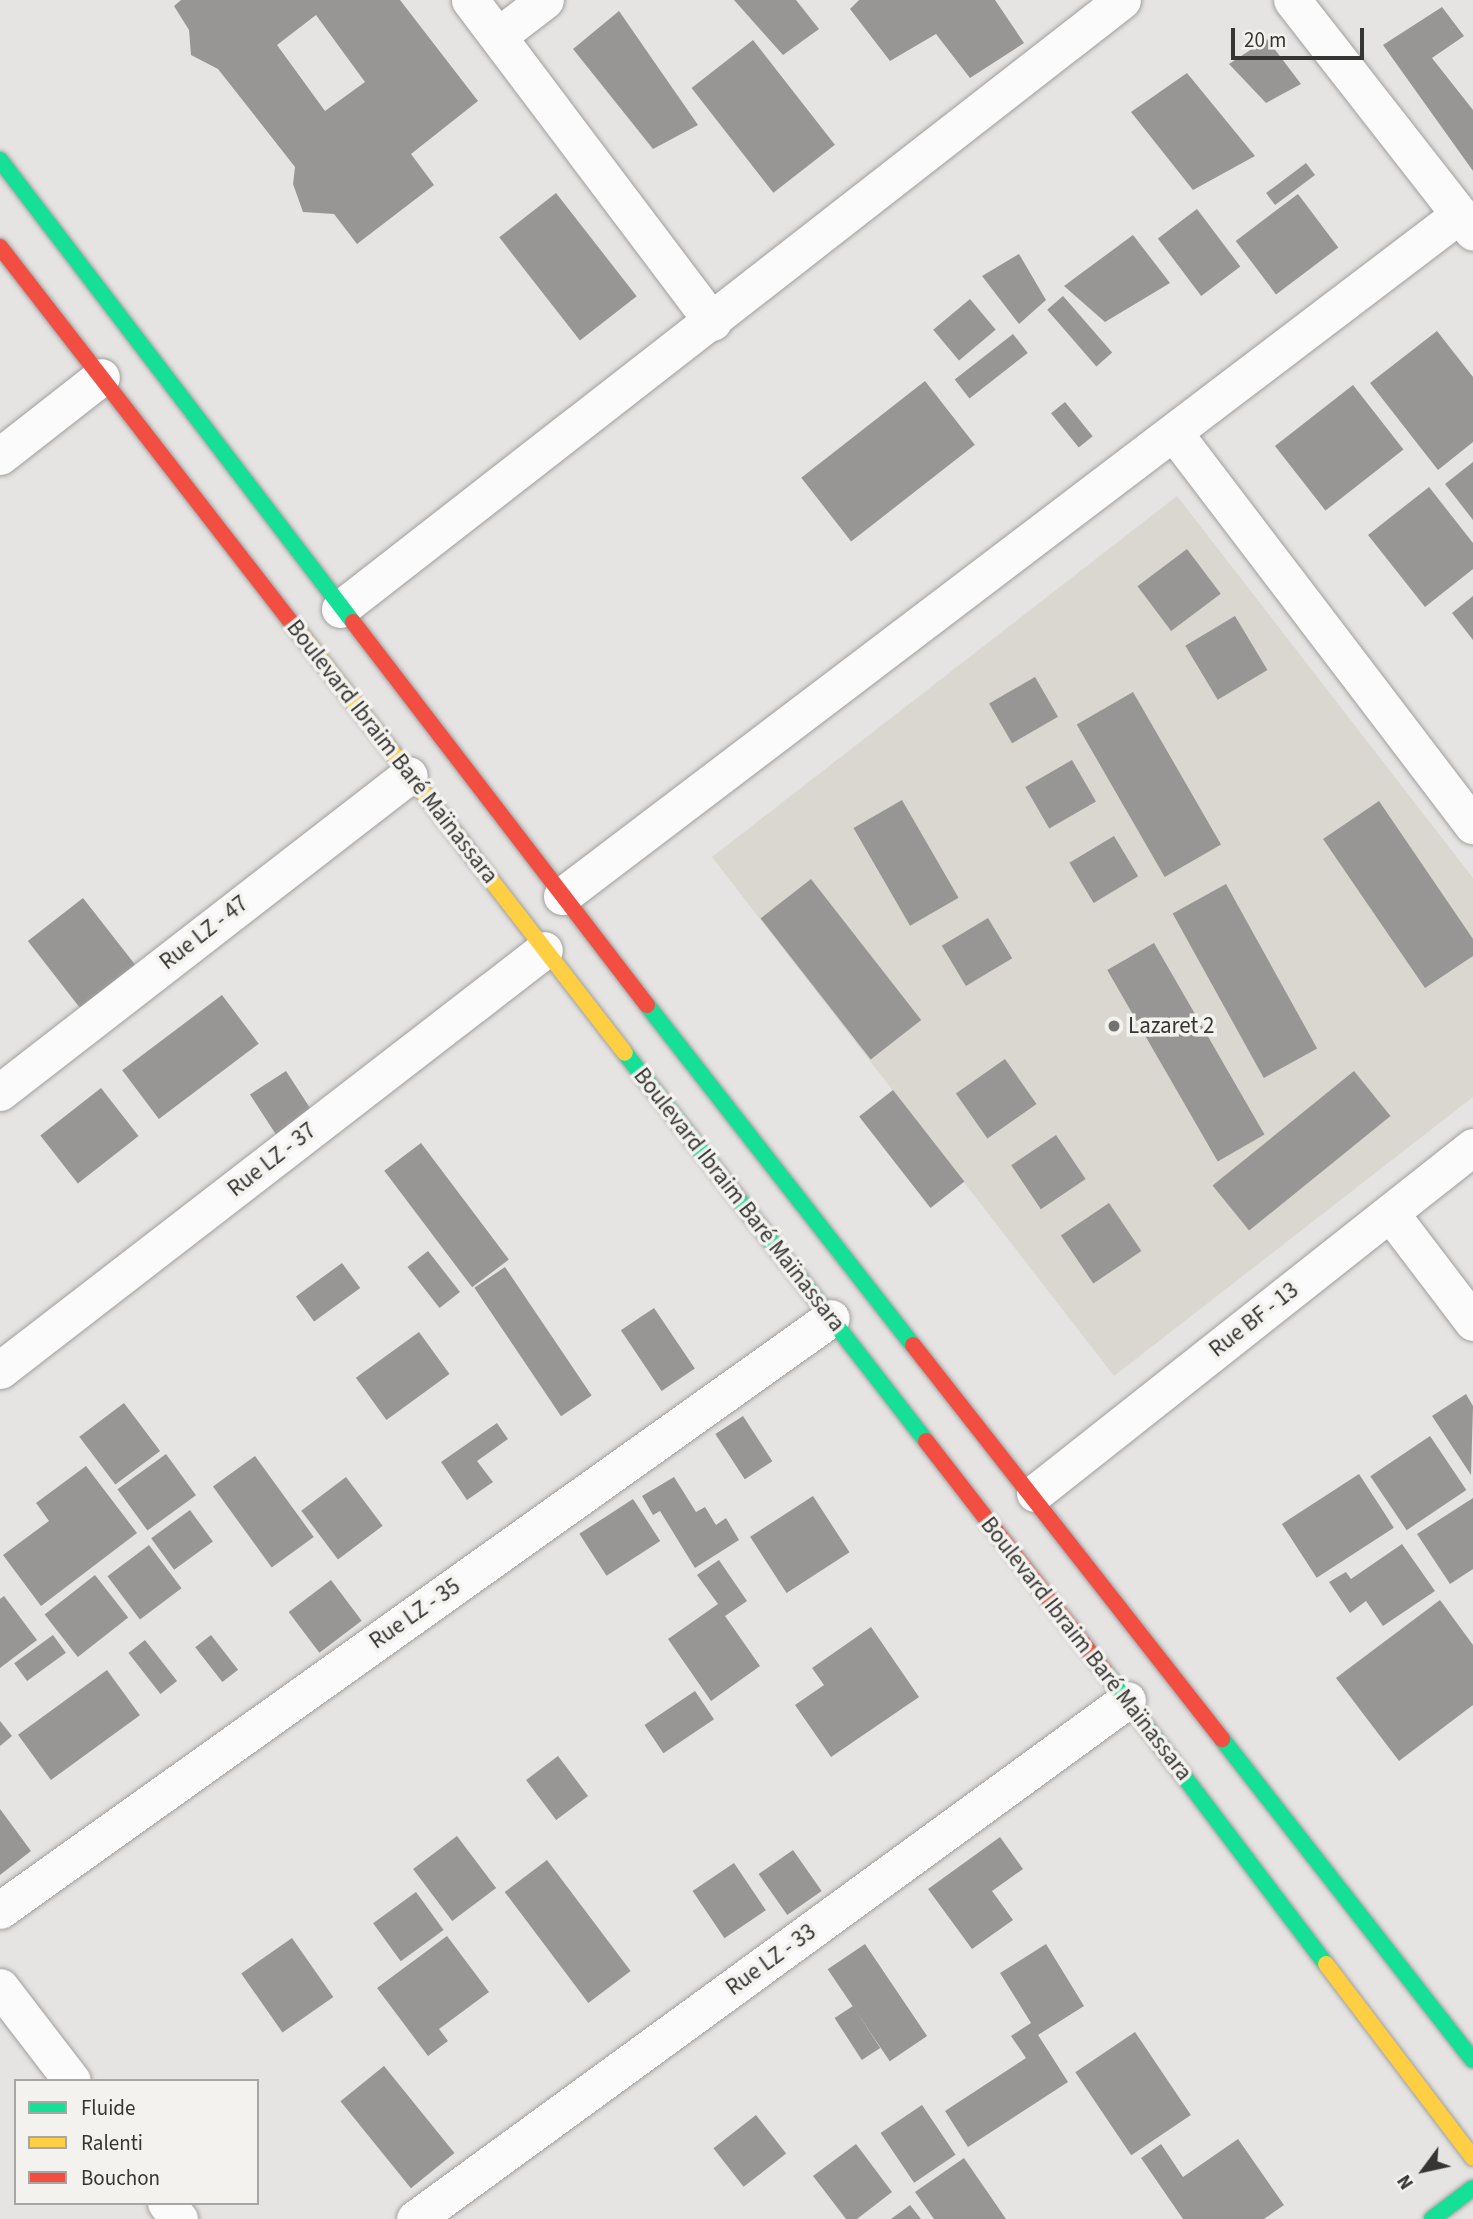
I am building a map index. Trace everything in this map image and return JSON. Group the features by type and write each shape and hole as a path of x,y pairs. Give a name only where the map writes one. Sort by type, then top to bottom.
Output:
{"main road":[{"name":"Boulevard Ibraim Baré Maïnassara","path":"0,160 340,609 562,896 1035,1493 1473,2060"},
{"name":"Boulevard Ibraim Baré Maïnassara","path":"0,247 1127,1700 1473,2158"},
{"path":"1432,2219 1473,2188"}],"street":[{"path":"470,0 713,322"},
{"path":"498,36 545,0"},
{"path":"340,609 713,322 1122,0"},
{"path":"562,896 1174,433 1466,223 1292,0"},
{"path":"0,456 101,377"},
{"path":"1174,433 1473,825"},
{"name":"Rue LZ - 47","path":"0,1092 409,775"},
{"name":"Rue LZ - 37","path":"0,1370 544,950"},
{"name":"Rue BF - 13","path":"1035,1493 1473,1147"},
{"path":"1390,1213 1473,1322"},
{"name":"Rue LZ - 35","path":"0,1910 831,1318"},
{"name":"Rue LZ - 33","path":"415,2219 1127,1700"},
{"path":"0,1987 70,2079"},
{"path":"168,2205 179,2219"}],"shaded area":[{"path":"1177,496 1473,878 1473,1097 1114,1376 712,857"}],"building":[{"path":"181,0 400,0 478,101 411,154 434,185 357,244 334,214 303,212 293,184 295,167 218,69 191,55 189,30 174,6","holes":["316,15 365,82 325,111 277,45"]},
{"path":"734,0 796,0 819,29 783,55"},
{"path":"859,0 995,0 1024,43 970,78 936,34 890,61 850,9"},
{"path":"1442,7 1464,36 1432,58 1473,110 1473,171 1383,45"},
{"path":"619,11 698,125 653,149 573,49"},
{"path":"1267,39 1301,84 1266,103 1229,64"},
{"path":"753,40 835,145 773,193 692,88"},
{"path":"1187,73 1255,156 1193,190 1131,112"},
{"path":"1306,163 1315,175 1275,205 1266,193"},
{"path":"556,193 637,296 580,341 499,237"},
{"path":"1298,194 1338,248 1276,294 1236,241"},
{"path":"1197,209 1240,267 1201,296 1158,238"},
{"path":"1133,235 1170,283 1105,322 1064,286"},
{"path":"1019,254 1046,300 1019,324 982,276"},
{"path":"1063,296 1112,353 1096,366 1047,310"},
{"path":"970,299 996,330 959,360 933,330"},
{"path":"1437,331 1473,377 1473,442 1438,470 1370,383"},
{"path":"1013,334 1028,353 969,398 955,380"},
{"path":"925,381 975,445 851,541 801,478"},
{"path":"1353,385 1403,450 1325,511 1275,446"},
{"path":"1065,402 1093,436 1079,448 1051,413"},
{"path":"1473,462 1473,520 1445,484"},
{"path":"1429,487 1473,543 1473,569 1425,607 1368,535"},
{"path":"1187,549 1221,594 1171,631 1137,586"},
{"path":"1473,596 1473,640 1452,613"},
{"path":"1235,616 1267,670 1218,700 1185,646"},
{"path":"1035,677 1058,717 1012,743 989,704"},
{"path":"1133,692 1221,844 1165,877 1077,724"},
{"path":"1072,760 1096,802 1049,829 1025,787"},
{"path":"902,800 958,898 910,926 854,828"},
{"path":"1379,801 1473,939 1473,956 1425,988 1323,839"},
{"path":"1114,836 1138,876 1094,903 1069,863"},
{"path":"811,879 921,1020 871,1059 761,918"},
{"path":"1226,884 1317,1048 1264,1078 1173,914"},
{"path":"83,898 137,967 81,1010 28,941"},
{"path":"988,918 1012,958 966,986 942,946"},
{"path":"1154,943 1264,1134 1218,1161 1107,970"},
{"path":"222,995 259,1044 159,1119 122,1070"},
{"path":"1005,1059 1037,1104 987,1138 956,1093"},
{"path":"286,1071 319,1121 283,1145 250,1094"},
{"path":"1354,1071 1391,1116 1249,1231 1213,1186"},
{"path":"101,1088 139,1136 78,1183 40,1135"},
{"path":"893,1090 964,1181 931,1208 859,1116"},
{"path":"1056,1135 1086,1179 1041,1209 1011,1165"},
{"path":"421,1143 509,1260 472,1287 384,1171"},
{"path":"1109,1203 1141,1251 1093,1284 1061,1235"},
{"path":"428,1251 460,1292 440,1308 408,1267"},
{"path":"342,1263 360,1288 314,1322 296,1297"},
{"path":"505,1267 592,1396 561,1416 474,1288"},
{"path":"654,1308 695,1369 662,1391 621,1330"},
{"path":"419,1332 450,1374 386,1420 356,1378"},
{"path":"1466,1394 1473,1406 1471,1475 1432,1416"},
{"path":"124,1403 160,1451 115,1485 79,1437"},
{"path":"743,1416 772,1461 745,1479 715,1434"},
{"path":"497,1423 508,1439 477,1461 493,1482 467,1500 441,1462"},
{"path":"1430,1436 1466,1490 1407,1530 1370,1476"},
{"path":"166,1454 196,1495 147,1531 117,1489"},
{"path":"255,1456 314,1537 272,1567 213,1487"},
{"path":"86,1466 137,1533 41,1606 3,1555 49,1521 36,1503"},
{"path":"1359,1474 1394,1528 1317,1578 1282,1524"},
{"path":"346,1477 383,1526 338,1559 301,1511"},
{"path":"674,1477 696,1512 705,1507 716,1525 726,1518 739,1540 695,1568 660,1511 653,1515 642,1496"},
{"path":"813,1496 849,1552 787,1593 750,1537"},
{"path":"1473,1498 1473,1569 1450,1584 1417,1534"},
{"path":"633,1499 660,1541 607,1576 579,1534"},
{"path":"190,1510 213,1542 174,1570 151,1538"},
{"path":"1402,1544 1435,1591 1383,1626 1366,1601 1350,1613 1329,1582 1346,1572 1351,1579"},
{"path":"149,1545 181,1588 140,1619 107,1576"},
{"path":"719,1560 747,1601 725,1616 760,1666 711,1701 668,1639 718,1604 697,1575"},
{"path":"95,1575 128,1618 78,1657 45,1614"},
{"path":"331,1580 362,1621 319,1653 289,1612"},
{"path":"4,1596 37,1640 0,1668 0,1599"},
{"path":"1440,1600 1473,1645 1473,1705 1399,1761 1336,1678"},
{"path":"871,1627 919,1697 831,1757 795,1705 824,1685 812,1668"},
{"path":"53,1635 66,1653 27,1681 14,1663"},
{"path":"211,1635 238,1670 222,1682 195,1647"},
{"path":"145,1640 177,1681 160,1694 128,1653"},
{"path":"107,1670 140,1715 51,1780 18,1735"},
{"path":"695,1691 714,1719 663,1753 644,1725"},
{"path":"0,1721 12,1736 0,1746"},
{"path":"558,1756 588,1796 556,1820 526,1780"},
{"path":"0,1809 31,1851 0,1875"},
{"path":"457,1836 496,1888 452,1921 413,1869"},
{"path":"1000,1837 1023,1869 992,1891 1013,1920 972,1949 928,1889"},
{"path":"793,1850 822,1891 787,1915 759,1874"},
{"path":"547,1860 631,1971 588,2003 505,1892"},
{"path":"734,1863 766,1910 724,1938 693,1891"},
{"path":"416,1892 444,1930 401,1961 373,1923"},
{"path":"447,1936 489,1992 439,2029 448,2041 428,2056 377,1988"},
{"path":"292,1938 333,1997 283,2033 241,1974"},
{"path":"865,1944 927,2036 890,2061 828,1969"},
{"path":"1046,1944 1084,2006 1038,2035 1068,2082 968,2147 945,2111 1026,2058 1011,2036 1031,2023 1000,1973"},
{"path":"853,2006 880,2048 862,2060 835,2018"},
{"path":"1135,2032 1191,2115 1131,2155 1075,2072"},
{"path":"384,2066 454,2153 411,2188 340,2101"},
{"path":"922,2105 956,2155 914,2183 881,2133"},
{"path":"756,2115 786,2154 744,2187 713,2148"},
{"path":"1238,2139 1284,2205 1264,2219 1183,2219 1141,2158 1161,2144 1183,2177"},
{"path":"856,2144 892,2192 857,2219 846,2219 813,2176"},
{"path":"964,2158 1006,2219 934,2219 915,2192"},
{"path":"910,2205 921,2219 891,2219"}],"traffic: fast":[{"path":"0,160 353,622"},
{"path":"647,1005 913,1345"},
{"path":"625,1053 926,1441"},
{"path":"1105,1672 1326,1964"},
{"path":"1222,1739 1473,2060"},
{"path":"1432,2219 1473,2188"}],"traffic: slow":[{"path":"296,628 625,1053"},
{"path":"1326,1964 1473,2158"}],"traffic: jam":[{"path":"0,247 296,628"},
{"path":"353,622 647,1005"},
{"path":"913,1345 1222,1739"},
{"path":"926,1441 1105,1672"}],"place":[{"name":"Lazaret 2","path":"1114,1026"}]}
